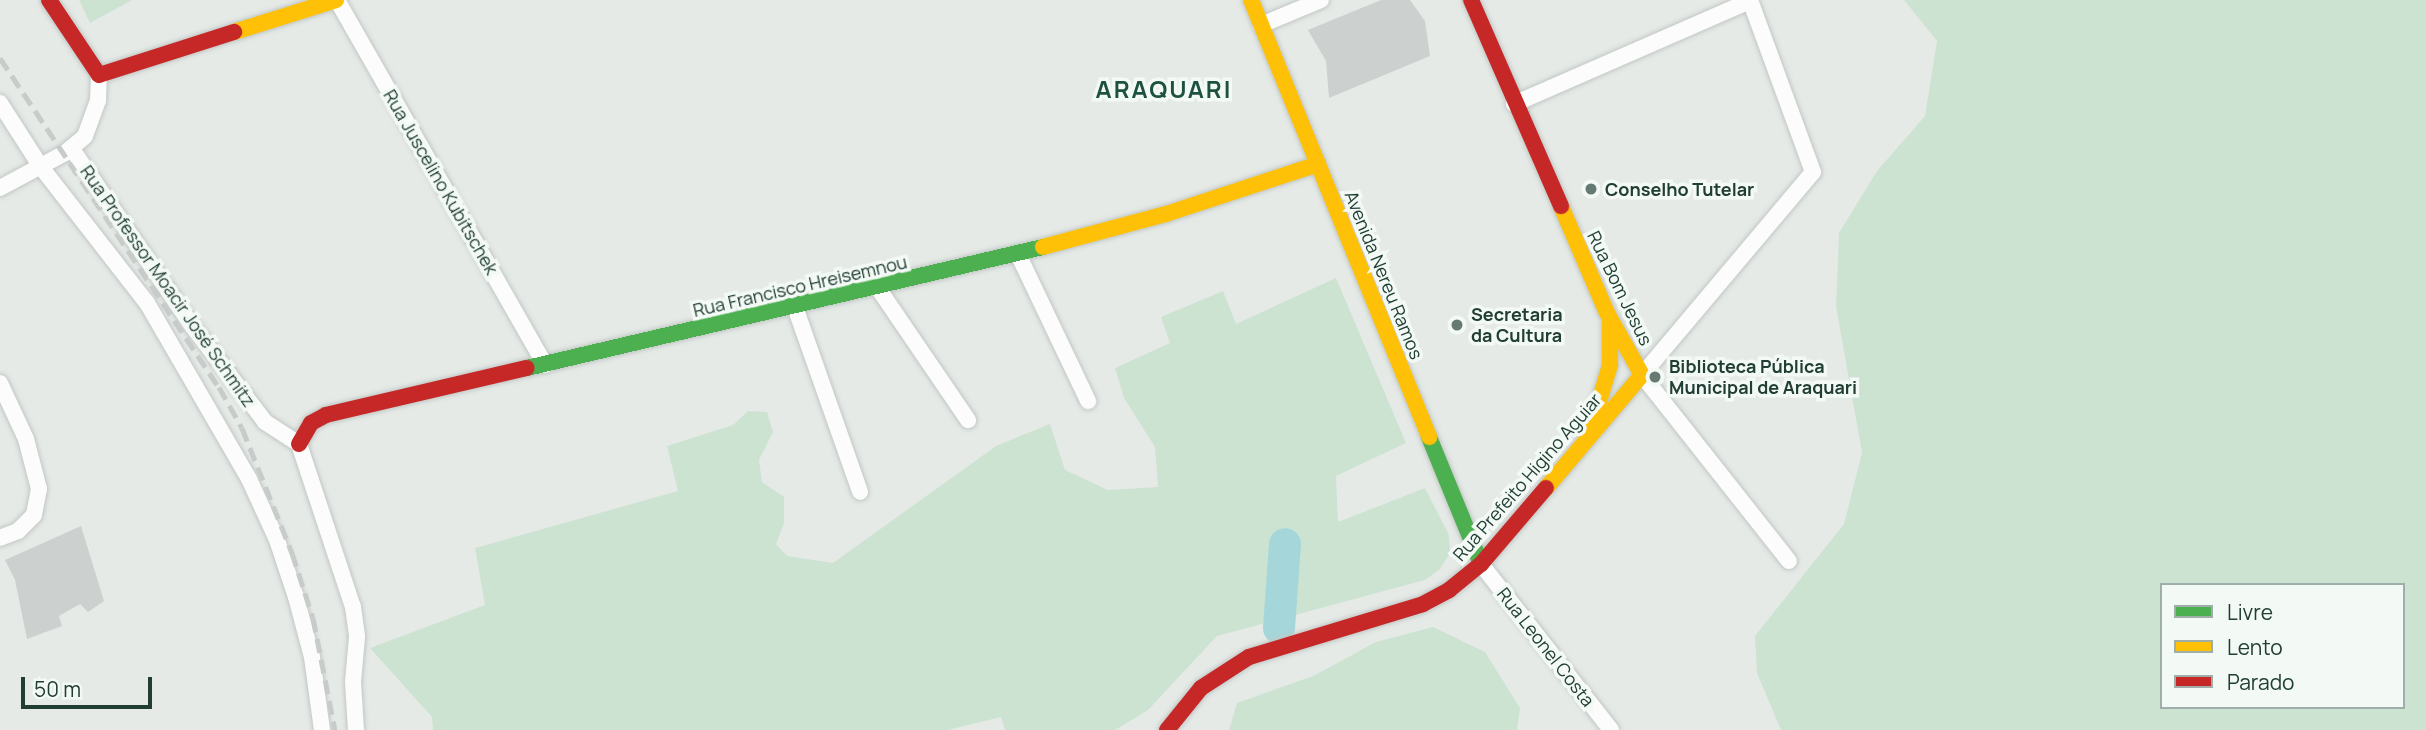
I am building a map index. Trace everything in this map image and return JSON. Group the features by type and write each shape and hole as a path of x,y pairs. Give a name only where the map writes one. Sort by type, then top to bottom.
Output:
{"main road":[{"path":"49,0 99,75 336,0"},
{"name":"Avenida Nereu Ramos","path":"1251,0 1481,564"},
{"name":"Rua Bom Jesus","path":"1471,0 1610,320 1642,374"},
{"name":"Rua Francisco Hreisemnou","path":"299,444 311,423 326,415 1018,254 1188,208 1318,164"},
{"path":"1574,454 1598,414 1605,390 1610,365 1610,320"},
{"name":"Rua Prefeito Higino Aguiar","path":"1167,730 1201,688 1249,657 1423,604 1449,590 1481,564 1642,374"}],"street":[{"name":"Rua Juscelino Kubitschek","path":"336,0 545,365"},
{"path":"1261,24 1321,0"},
{"path":"1514,104 1750,1"},
{"name":"Rua Prefeito Higino Aguiar","path":"1642,374 1813,172 1750,1"},
{"path":"0,188 69,151 85,136 98,101 99,75"},
{"path":"0,103 41,167 147,303 249,479 277,540 296,597 312,657 322,723"},
{"name":"Rua Professor Moacir José Schmitz","path":"69,151 193,327 265,422 299,444"},
{"path":"1018,254 1088,401"},
{"path":"878,288 968,419"},
{"path":"795,307 860,492"},
{"name":"Rua Bom Jesus","path":"1642,374 1789,561"},
{"path":"0,383 26,439 39,489 34,515 18,531 0,538"},
{"path":"299,444 353,607 357,636 353,681 356,730"},
{"name":"Rua Leonel Costa","path":"1481,564 1611,730"}],"green space":[{"path":"79,0 132,0 90,23"},
{"path":"1904,0 2426,0 2426,730 1781,730 1757,673 1755,636 1844,524 1862,453 1836,306 1839,233 1877,171 1925,116 1937,41"},
{"path":"1336,278 1406,443 1336,476 1338,522 1425,488 1449,535 1450,553 1440,569 1425,580 1217,636 1148,710 1115,730 1005,730 1001,717 948,730 433,730 432,717 370,648 485,605 475,548 678,491 667,446 733,425 748,411 767,412 773,432 759,460 762,482 784,497 784,523 776,544 787,556 833,563 996,446 1050,424 1065,470 1108,490 1158,487 1155,447 1124,398 1115,368 1170,343 1161,317 1223,291 1236,324"},
{"path":"1433,627 1485,652 1520,708 1517,730 1229,730 1237,703 1313,676 1376,642"}],"building":[{"path":"1381,0 1410,0 1425,21 1430,56 1329,98 1326,61 1308,30"},
{"path":"81,526 104,601 88,612 80,604 59,616 62,626 27,639 15,580 5,560"}],"waterway":[{"path":"1279,628 1285,544"}],"railway":[{"path":"0,58 219,387 242,428 292,553 313,618 335,730"}],"traffic: fast":[{"path":"527,368 1043,247"},
{"path":"1429,437 1481,564"}],"traffic: slow":[{"path":"234,32 336,0"},
{"path":"1251,0 1429,437"},
{"path":"1043,247 1166,214 1318,164"},
{"path":"1546,488 1642,375 1607,313 1561,206"},
{"path":"1593,422 1610,365 1610,323"}],"traffic: jam":[{"path":"49,0 99,75 234,32"},
{"path":"1471,0 1561,206"},
{"path":"299,444 311,423 326,415 527,368"},
{"path":"1167,730 1201,688 1249,657 1423,604 1449,590 1481,564 1546,488"}],"place":[{"name":"Conselho Tutelar","path":"1591,189"},
{"name":"Secretaria da Cultura","path":"1457,325"},
{"name":"Biblioteca Pública Municipal de Araquari","path":"1655,377"}],"district":[{"name":"ARAQUARI","path":"1164,89"}]}
